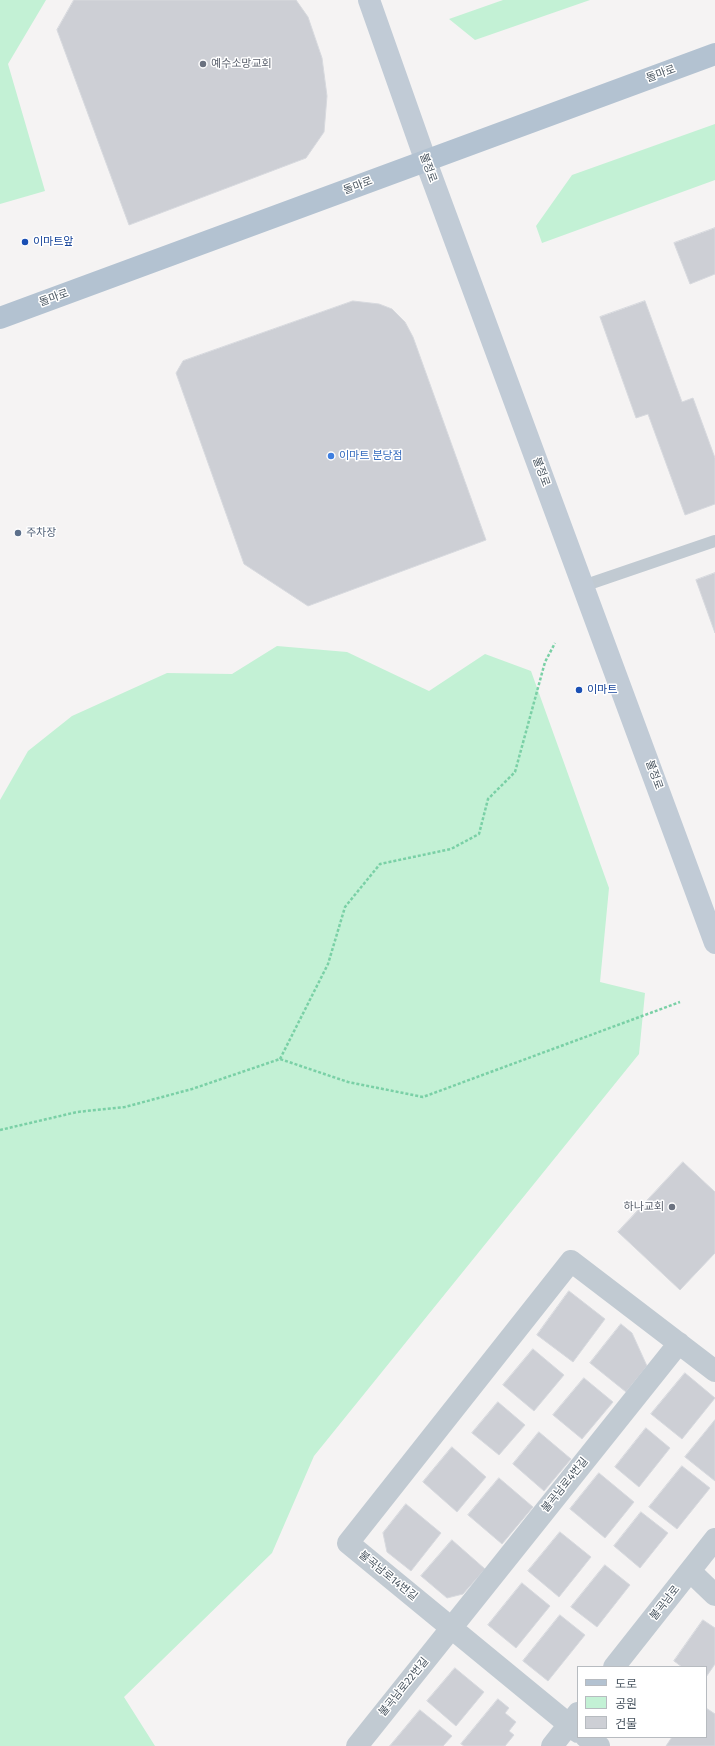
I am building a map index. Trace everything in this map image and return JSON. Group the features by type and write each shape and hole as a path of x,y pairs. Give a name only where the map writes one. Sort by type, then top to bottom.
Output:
{"main road":[{"name":"불정로","path":"369,0 425,161 715,943"},
{"name":"돌마로","path":"0,318 715,54"}],"street":[{"name":"불곡남로14번길","path":"575,1723 452,1628 348,1543 571,1261 679,1343"},
{"path":"679,1343 715,1371"},
{"name":"불곡남로4번길","path":"452,1628 679,1343"},
{"name":"불곡남로","path":"615,1666 715,1539"},
{"path":"690,1571 715,1595"},
{"name":"불곡남로22번길","path":"357,1746 452,1628"},
{"path":"552,1746 575,1723"},
{"path":"587,1738 599,1746"}],"lane":[{"path":"583,586 715,541"}],"path":[{"path":"280,1059 328,964 345,907 380,864 451,849 479,834 488,799 515,772 545,662 555,643"},
{"path":"0,1130 77,1112 125,1107 192,1089 280,1059 348,1082 423,1097 680,1002"}],"green space":[{"path":"0,0 46,0 8,64 45,191 0,204"},
{"path":"503,0 590,0 475,40 449,19"},
{"path":"715,124 715,180 542,243 536,226 572,175"},
{"path":"277,646 347,652 429,691 485,654 531,671 609,888 600,982 645,993 639,1054 314,1456 272,1553 124,1697 155,1746 0,1746 0,800 28,751 72,716 167,673 232,674"}],"building":[{"path":"74,0 296,0 308,17 322,58 327,96 324,132 306,158 129,225 57,30"},
{"path":"715,228 715,274 690,284 674,243"},
{"name":"이마트 분당점","path":"353,301 379,304 392,309 405,322 413,337 486,540 308,606 244,564 176,373 183,361"},
{"path":"645,301 682,402 693,398 715,458 715,504 685,515 648,414 636,418 600,317"},
{"path":"715,573 715,633 696,580"},
{"path":"683,1162 715,1192 715,1253 680,1290 618,1232"},
{"path":"569,1291 605,1319 573,1362 537,1335"},
{"path":"621,1324 632,1333 647,1366 626,1392 590,1363"},
{"path":"533,1349 564,1375 534,1411 503,1385"},
{"path":"685,1373 715,1398 682,1439 651,1414"},
{"path":"584,1378 613,1402 582,1439 553,1415"},
{"path":"498,1402 525,1425 499,1455 472,1433"},
{"path":"715,1420 715,1481 685,1457"},
{"path":"646,1428 670,1448 639,1487 615,1467"},
{"path":"539,1432 571,1459 544,1491 513,1464"},
{"path":"452,1447 486,1477 457,1512 423,1482"},
{"path":"682,1466 710,1488 677,1529 649,1507"},
{"path":"599,1473 634,1502 605,1538 570,1509"},
{"path":"499,1478 533,1507 502,1544 468,1515"},
{"path":"406,1504 441,1533 411,1571 387,1552 383,1533"},
{"path":"641,1512 668,1533 640,1568 614,1546"},
{"path":"560,1532 591,1557 559,1597 528,1571"},
{"path":"452,1540 485,1569 463,1594 447,1598 421,1576"},
{"path":"605,1565 630,1585 597,1627 571,1607"},
{"path":"522,1583 550,1606 516,1648 488,1625"},
{"path":"560,1615 585,1635 548,1681 523,1661"},
{"path":"703,1620 715,1628 715,1664 707,1676 707,1666 681,1666 674,1661"},
{"path":"455,1668 484,1692 456,1726 427,1701"},
{"path":"498,1699 509,1708 505,1713 516,1722 509,1731 514,1735 505,1746 464,1746 461,1744"},
{"path":"707,1709 715,1714 715,1746 666,1746 671,1738 707,1738"},
{"path":"420,1710 452,1736 443,1746 390,1746"}],"place":[{"name":"예수소망교회","path":"203,64"},
{"name":"이마트앞","path":"25,242"},
{"name":"이마트 분당점","path":"331,456"},
{"name":"주차장","path":"18,533"},
{"name":"이마트","path":"579,690"},
{"name":"하나교회","path":"672,1207"}]}
